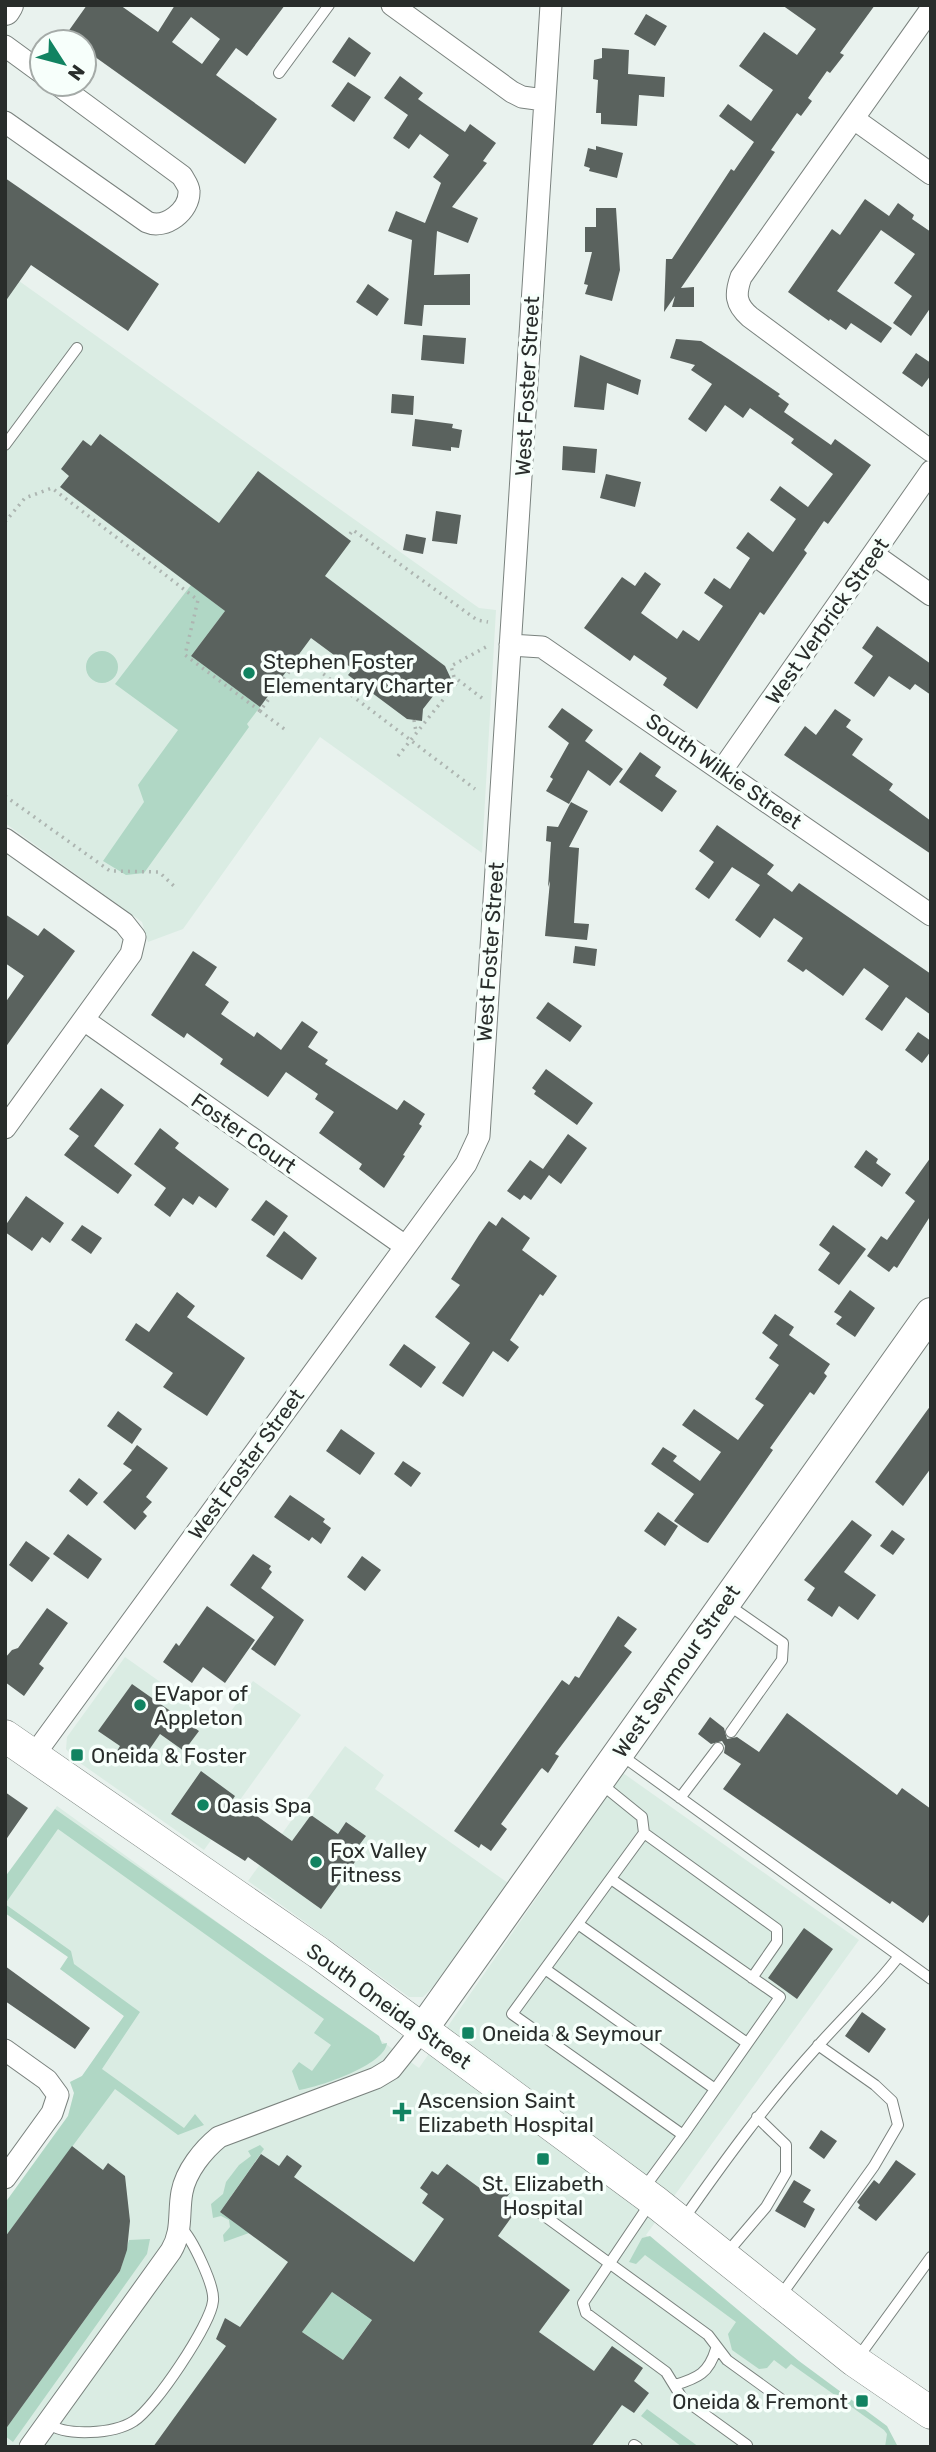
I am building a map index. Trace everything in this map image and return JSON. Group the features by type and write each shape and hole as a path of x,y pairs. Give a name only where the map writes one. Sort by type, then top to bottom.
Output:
{"main road":[{"name":"South Oneida Street","path":"5,1736 318,1953 647,2196 855,2361 931,2413"}],"street":[{"path":"5,10 8,5"},
{"path":"392,5 512,92 522,97 544,100"},
{"name":"West Foster Street","path":"34,1755 466,1164 479,1136 551,5"},
{"path":"931,9 741,277 737,301 750,317 931,451"},
{"path":"5,46 28,63"},
{"path":"5,122 147,222 165,224 173,219 187,200 189,189 182,176 76,98"},
{"path":"854,119 931,174"},
{"name":"West Verbrick Street","path":"722,770 931,471"},
{"path":"873,554 931,595"},
{"name":"South Wilkie Street","path":"510,645 542,647 931,915"},
{"path":"5,839 124,923 135,937 131,954 5,1128"},
{"name":"Foster Court","path":"84,1020 405,1245"},
{"name":"West Seymour Street","path":"422,2031 931,1312"},
{"path":"30,2447 171,2251 181,2228 182,2189 205,2148 219,2137 376,2078 391,2069 422,2031"},
{"path":"5,2050 47,2080 58,2095 52,2113 5,2178"}],"lane":[{"path":"279,74 329,5"},
{"path":"5,445 77,348"},
{"path":"725,1603 783,1643 782,1660 731,1732"},
{"path":"680,1798 718,1748"},
{"path":"618,1753 931,1979"},
{"path":"598,1782 642,1817 644,1833 512,2014 682,2134"},
{"path":"644,1833 777,1929 777,1942 752,1978"},
{"path":"611,1879 780,1997 682,2134 610,2264 583,2304 586,2313 666,2372 682,2398 747,2445"},
{"path":"578,1924 747,2043"},
{"path":"681,2222 757,2117 818,2045 873,1991 899,1956"},
{"path":"545,1969 715,2089"},
{"path":"778,2300 874,2166 898,2125 892,2101 875,2085 818,2045"},
{"path":"724,2256 766,2207 786,2173 786,2145 757,2117"},
{"path":"539,2212 708,2335 716,2349 782,2399"},
{"path":"47,2423 57,2431 81,2433 130,2424 147,2409 202,2332 210,2318 214,2296 189,2236 181,2228"},
{"path":"855,2361 931,2257"},
{"path":"675,2385 701,2377 712,2361 716,2349"}],"path":[{"path":"5,522 25,498 52,488 198,600 185,655 287,731"},
{"path":"350,534 353,530 477,620 488,622"},
{"path":"482,698 450,673 451,666 486,647"},
{"path":"260,711 299,656 475,789"},
{"path":"398,756 458,681"},
{"path":"414,720 417,733"},
{"path":"5,796 110,871 159,872 175,887"}],"shaded area":[{"name":"Stephen Foster Elementary Charter","path":"5,271 479,608 496,610 482,853 320,737 183,929 148,942 142,922 5,823"},
{"path":"125,1657 221,1725 253,1681 301,1715 204,1850 73,1758 66,1749 67,1737"},
{"path":"345,1746 384,1775 375,1789 508,1883 423,1997 409,1997 248,1881"},
{"name":"Ascension Saint Elizabeth Hospital","path":"623,1773 859,1940 646,2235 808,2369 885,2425 897,2447 5,2447 5,2203 68,2116 74,2093 70,2082 82,2076 124,2016 60,1969 68,1957 5,1913 5,1877 57,1806 419,2068"}],"green space":[{"path":"191,585 225,611 191,656 260,707 247,724 249,727 144,873 126,875 103,861 144,802 138,785 178,730 115,684"},
{"path":"102,651 113,656 118,667 113,678 102,683 91,678 86,667 91,656"},
{"path":"55,1809 379,2036 382,2044 387,2043 383,2051 364,2067 350,2074 299,2090 292,2071 299,2062 312,2071 331,2045 314,2033 324,2019 58,1829 5,1904 5,1877"},
{"path":"5,1904 71,1951 74,1964 140,2012 102,2069 184,2128 195,2114 204,2125 178,2135 115,2089 5,2237 5,2203 68,2116 74,2093 70,2082 82,2076 124,2016 60,1969 68,1957 5,1913"},
{"path":"260,2145 264,2149 220,2212 249,2233 224,2242 223,2235 230,2227 229,2220 221,2216 213,2218 211,2204 223,2194 226,2182 239,2165 251,2156 248,2151"},
{"path":"650,2236 799,2361 887,2426 898,2447 885,2447 887,2434 884,2430 791,2364 786,2369 774,2360 767,2368 759,2369 732,2350 728,2334 736,2322 645,2255 636,2264 629,2262 642,2238"},
{"path":"150,2239 147,2254 13,2442 5,2436 5,2430 120,2271 129,2240"},
{"path":"332,2292 360,2312 379,2310 343,2360 302,2332"},
{"path":"647,2409 699,2447 682,2447 641,2416"}],"building":[{"path":"87,5 120,5 158,32 175,5 285,5 247,56 236,48 216,75 277,119 245,164 98,59 98,28 71,28","holes":["191,17 220,39 202,64 172,42"]},
{"path":"782,5 875,5 840,53 844,55 830,73 827,71 808,98 812,101 801,116 797,113 771,150 775,152 681,288 694,287 694,307 672,307 675,296 664,312 666,259 672,259 731,169 734,171 754,142 719,116 728,104 751,121 773,90 739,66 764,32 797,55 816,29"},
{"path":"646,14 667,26 655,46 634,34"},
{"path":"349,37 371,53 355,77 332,62"},
{"path":"602,48 629,50 628,74 665,77 664,97 639,95 637,126 601,124 601,113 596,113 598,80 593,79 594,60 602,58"},
{"path":"400,76 423,93 418,99 465,132 470,124 496,143 483,161 487,163 452,207 478,218 468,243 437,231 434,275 470,274 470,305 424,305 422,326 404,324 412,240 388,231 396,211 425,223 441,183 433,177 449,155 420,134 409,149 393,138 408,115 384,98"},
{"path":"348,82 371,97 354,122 331,106"},
{"path":"596,146 623,153 617,178 589,171 590,168 584,166 588,148 596,150"},
{"path":"5,178 159,284 128,331 31,265 5,302"},
{"path":"865,199 889,216 898,203 914,215 912,219 931,232 931,307 911,336 893,323 912,296 894,283 915,254 881,230 837,291 892,328 881,343 851,323 846,330 830,319 829,321 788,292 832,229 840,235"},
{"path":"596,208 616,208 620,270 612,301 585,294 588,285 584,284 592,252 585,252 585,227 596,227"},
{"path":"368,284 389,299 377,316 356,302"},
{"path":"423,335 466,338 464,364 421,360"},
{"path":"676,339 701,341 780,394 778,396 789,404 784,412 831,445 835,439 871,465 828,524 824,521 804,550 807,553 764,615 760,612 697,709 663,685 667,678 634,655 630,661 584,628 622,577 635,586 645,572 661,584 641,613 677,639 683,630 699,641 723,606 704,593 714,578 730,589 750,558 736,548 748,532 773,552 796,519 770,500 780,486 808,507 833,474 791,443 794,439 750,408 743,418 725,405 706,432 688,419 712,384 691,370 695,365 670,358"},
{"path":"916,353 931,363 931,375 922,387 902,373"},
{"path":"580,355 641,380 638,395 607,383 604,410 574,407"},
{"path":"392,394 414,396 413,415 391,413"},
{"path":"415,419 453,424 452,428 462,430 459,448 451,447 451,451 412,446"},
{"path":"100,434 219,523 258,471 351,541 325,576 445,666 452,681 441,686 423,709 422,721 407,719 348,675 353,669 311,638 260,707 191,656 225,611 60,487 69,476 61,469 83,440 91,446"},
{"path":"563,446 597,449 595,473 562,470"},
{"path":"606,474 641,482 635,507 600,498"},
{"path":"436,511 461,515 457,544 432,541"},
{"path":"406,534 426,538 423,554 403,550"},
{"path":"877,626 931,664 931,695 915,684 910,690 889,676 874,697 854,683 873,656 862,648"},
{"path":"562,708 593,730 585,741 623,769 610,786 588,770 569,804 546,791 553,779 550,777 569,743 548,727"},
{"path":"835,709 851,720 846,727 863,739 852,755 893,784 889,790 931,821 931,854 784,755 805,726 816,735"},
{"path":"640,752 661,767 655,776 677,791 662,812 619,782"},
{"path":"571,802 588,811 569,847 579,848 574,923 589,924 587,940 545,936 551,842 546,841 547,826 558,827"},
{"path":"717,825 774,865 767,874 792,892 799,883 931,974 931,1015 906,997 882,1031 865,1019 889,986 864,968 843,996 806,969 803,972 787,961 803,938 774,918 760,938 735,920 760,885 732,867 709,899 695,889 714,862 699,851"},
{"path":"5,914 38,936 44,928 75,951 5,1048 5,1003 24,976 5,963"},
{"path":"575,946 597,949 595,966 573,963"},
{"path":"193,951 217,967 205,985 229,1002 221,1014 254,1037 257,1032 281,1050 302,1021 318,1032 308,1047 328,1060 325,1064 397,1110 404,1100 425,1114 419,1124 422,1126 384,1188 359,1169 362,1164 319,1133 334,1112 315,1099 318,1094 286,1072 268,1097 220,1064 223,1059 187,1033 184,1038 151,1015"},
{"path":"548,1002 582,1026 570,1042 536,1018"},
{"path":"918,1032 931,1041 931,1051 922,1063 905,1050"},
{"path":"546,1069 593,1103 577,1125 534,1094 536,1091 532,1088"},
{"path":"101,1088 124,1105 94,1146 132,1175 118,1194 64,1155 79,1136 69,1129"},
{"path":"160,1128 179,1143 175,1148 229,1189 216,1208 199,1196 193,1205 183,1198 170,1217 154,1205 166,1188 134,1164"},
{"path":"568,1134 587,1148 561,1184 549,1175 531,1200 524,1195 520,1200 507,1191 530,1160 543,1169"},
{"path":"866,1150 878,1159 876,1163 891,1174 882,1187 854,1167"},
{"path":"931,1157 931,1215 897,1268 894,1266 889,1272 867,1256 881,1236 887,1240 915,1201 905,1193"},
{"path":"26,1196 64,1223 50,1243 42,1237 32,1251 5,1232 5,1226"},
{"path":"266,1200 288,1216 274,1236 251,1220"},
{"path":"502,1217 530,1238 522,1250 557,1276 543,1296 540,1294 510,1340 519,1347 508,1362 493,1351 463,1397 442,1383 470,1343 435,1317 460,1285 451,1279 479,1235 489,1221 496,1226"},
{"path":"82,1225 102,1238 91,1254 71,1240"},
{"path":"833,1225 866,1249 839,1285 818,1270 830,1253 819,1245"},
{"path":"284,1231 317,1258 302,1280 266,1256"},
{"path":"850,1290 875,1308 855,1337 836,1324 842,1317 834,1312"},
{"path":"177,1292 195,1306 187,1317 245,1358 207,1416 163,1387 173,1373 125,1340 136,1323 149,1332"},
{"path":"775,1314 794,1327 789,1335 830,1364 824,1373 827,1376 814,1395 810,1392 770,1448 773,1450 708,1543 674,1521 694,1494 651,1464 663,1447 677,1456 673,1461 700,1481 721,1452 682,1425 694,1409 738,1440 764,1405 755,1399 779,1365 769,1358 778,1345 762,1333"},
{"path":"404,1344 436,1367 421,1388 389,1365"},
{"path":"931,1405 931,1468 903,1506 875,1482"},
{"path":"118,1411 142,1429 132,1444 107,1426"},
{"path":"341,1429 375,1453 360,1475 326,1451"},
{"path":"137,1445 168,1468 146,1497 152,1502 143,1512 147,1516 135,1530 103,1502 132,1470 123,1464"},
{"path":"403,1461 421,1473 411,1487 394,1474"},
{"path":"79,1478 98,1493 87,1506 69,1491"},
{"path":"290,1495 325,1519 323,1522 331,1528 321,1544 312,1537 309,1541 274,1517"},
{"path":"658,1512 678,1526 665,1546 644,1531"},
{"path":"852,1520 872,1535 844,1572 876,1595 858,1620 839,1606 832,1617 807,1600 815,1588 804,1580"},
{"path":"892,1530 905,1539 893,1555 880,1546"},
{"path":"68,1534 102,1559 88,1579 53,1554"},
{"path":"26,1541 50,1558 32,1582 9,1565"},
{"path":"253,1554 271,1566 269,1569 272,1572 261,1588 304,1620 275,1666 251,1649 274,1617 230,1585"},
{"path":"362,1556 381,1570 365,1591 347,1577"},
{"path":"207,1606 255,1640 225,1683 203,1667 192,1683 163,1662 176,1643 179,1646"},
{"path":"47,1608 68,1623 39,1664 44,1668 24,1696 5,1682 5,1658 18,1648"},
{"path":"618,1616 637,1629 624,1646 632,1652 555,1754 559,1756 548,1773 542,1768 540,1770 501,1824 507,1829 491,1851 481,1844 479,1848 454,1831 562,1680 569,1685 575,1676 579,1678"},
{"name":"EVapor of Appleton","path":"132,1684 199,1731 184,1751 160,1734 138,1766 117,1751 120,1746 98,1731"},
{"path":"787,1713 897,1795 902,1788 931,1809 931,1912 923,1923 892,1901 890,1904 723,1789 741,1764 724,1753 725,1746 722,1741 711,1744 698,1734 710,1717 724,1728 727,1739 737,1737 759,1752"},
{"path":"201,1771 235,1796 233,1799 292,1841 311,1815 338,1834 346,1822 366,1836 357,1848 362,1852 321,1909 248,1857 245,1861 171,1814"},
{"path":"5,1792 28,1808 5,1841"},
{"path":"804,1928 833,1949 797,1999 768,1978"},
{"path":"5,1966 90,2028 75,2049 5,2001"},
{"path":"862,2012 886,2029 869,2053 845,2036"},
{"path":"821,2130 837,2141 824,2159 809,2148"},
{"path":"72,2146 103,2170 108,2163 125,2176 130,2221 127,2250 120,2271 5,2430 5,2237"},
{"path":"261,2154 279,2166 287,2155 302,2166 294,2177 414,2262 444,2219 422,2203 428,2194 420,2188 432,2171 438,2175 447,2164 481,2189 489,2178 510,2193 503,2202 516,2211 498,2236 570,2290 539,2332 594,2371 612,2346 643,2368 634,2381 649,2393 634,2413 622,2405 591,2447 153,2447 226,2346 216,2339 225,2318 240,2327 288,2262 220,2212","holes":["332,2292 372,2320 343,2360 302,2332"]},
{"path":"896,2160 916,2174 876,2221 858,2208 860,2205 857,2202 874,2180 879,2184"},
{"path":"794,2180 811,2190 803,2202 815,2209 805,2228 775,2211"}],"place":[{"name":"Stephen Foster Elementary Charter","path":"249,673"},
{"name":"EVapor of Appleton","path":"140,1705"},
{"name":"Oneida & Foster","path":"77,1755"},
{"name":"Oasis Spa","path":"203,1805"},
{"name":"Fox Valley Fitness","path":"316,1862"},
{"name":"Oneida & Seymour","path":"468,2033"},
{"name":"Ascension Saint Elizabeth Hospital","path":"402,2112"},
{"name":"St. Elizabeth Hospital","path":"543,2159"},
{"name":"Oneida & Fremont","path":"862,2401"}]}
